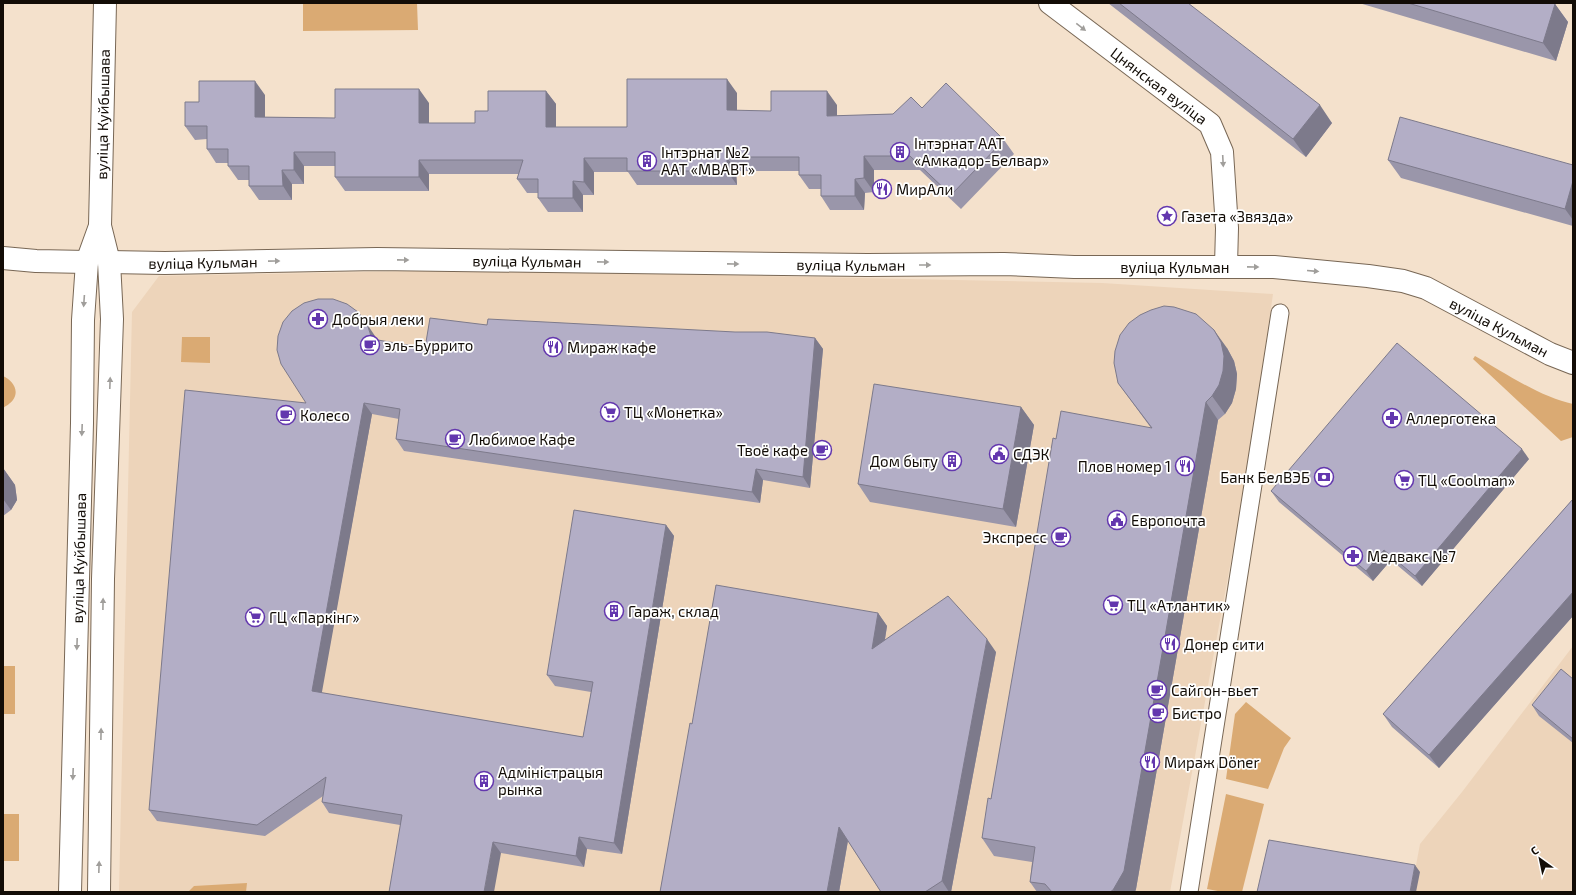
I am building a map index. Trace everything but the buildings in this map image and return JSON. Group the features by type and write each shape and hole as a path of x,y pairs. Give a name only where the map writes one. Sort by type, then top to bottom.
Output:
{"street":[{"name":"вуліца Куйбышава","path":"99,892 103,579 112,319 108,262 100,226 105,3"},
{"name":"Цнянская вуліца","path":"1050,3 1210,124 1222,152 1227,228 1226,266"},
{"name":"вуліца Куйбышава","path":"70,892 82,423 83,320 87,262 100,226"},
{"path":"3,258 36,261 87,262"},
{"name":"вуліца Кульман","path":"87,262 165,263 377,259 867,265 1004,264 1074,267 1274,267 1368,276 1403,281 1426,288 1550,354 1573,363"},
{"path":"1189,892 1280,312"}],"shaded area":[{"path":"303,3 417,3 418,30 303,31"},
{"path":"469,270 1102,283 1273,294 1246,479 1170,892 119,892 132,312 159,276"},
{"path":"182,337 210,337 210,363 181,362"},
{"path":"1475,356 1510,377 1536,390 1561,401 1573,404 1573,437 1561,441 1473,359"},
{"path":"3,376 12,383 16,393 12,401 3,408"},
{"path":"1573,646 1573,892 1411,892 1420,844 1462,792"},
{"path":"3,666 15,666 15,714 3,714"},
{"path":"1246,702 1291,738 1284,748 1268,789 1226,779 1235,714"},
{"path":"1226,794 1264,804 1242,892 1223,892 1207,889"},
{"path":"4,814 19,814 19,861 4,861"},
{"path":"247,883 246,892 188,892 194,886"}],"place":[{"name":"Інтэрнат ААТ «Амкадор-Белвар»","path":"900,152"},
{"name":"Інтэрнат №2 ААТ «МВАВТ»","path":"647,161"},
{"name":"МирАли","path":"882,189"},
{"name":"Газета «Звязда»","path":"1167,216"},
{"name":"Добрыя леки","path":"318,319"},
{"name":"эль-Буррито","path":"370,345"},
{"name":"Мираж кафе","path":"553,347"},
{"name":"ТЦ «Монетка»","path":"610,412"},
{"name":"Колесо","path":"286,415"},
{"name":"Аллерготека","path":"1392,418"},
{"name":"Любимое Кафе","path":"455,439"},
{"name":"Твоё кафе","path":"822,450"},
{"name":"СДЭК","path":"999,454"},
{"name":"Дом быту","path":"952,461"},
{"name":"Плов номер 1","path":"1185,466"},
{"name":"Банк БелВЭБ","path":"1324,477"},
{"name":"ТЦ «Coolman»","path":"1404,480"},
{"name":"Европочта","path":"1117,520"},
{"name":"Экспресс","path":"1061,537"},
{"name":"Медвакс №7","path":"1353,556"},
{"name":"ТЦ «Атлантик»","path":"1113,605"},
{"name":"Гараж, склад","path":"614,611"},
{"name":"ГЦ «Паркінг»","path":"255,617"},
{"name":"Донер сити","path":"1170,644"},
{"name":"Сайгон-вьет","path":"1157,690"},
{"name":"Бистро","path":"1158,713"},
{"name":"Мираж Döner","path":"1150,762"},
{"name":"Адміністрацыя рынка","path":"484,781"}]}
